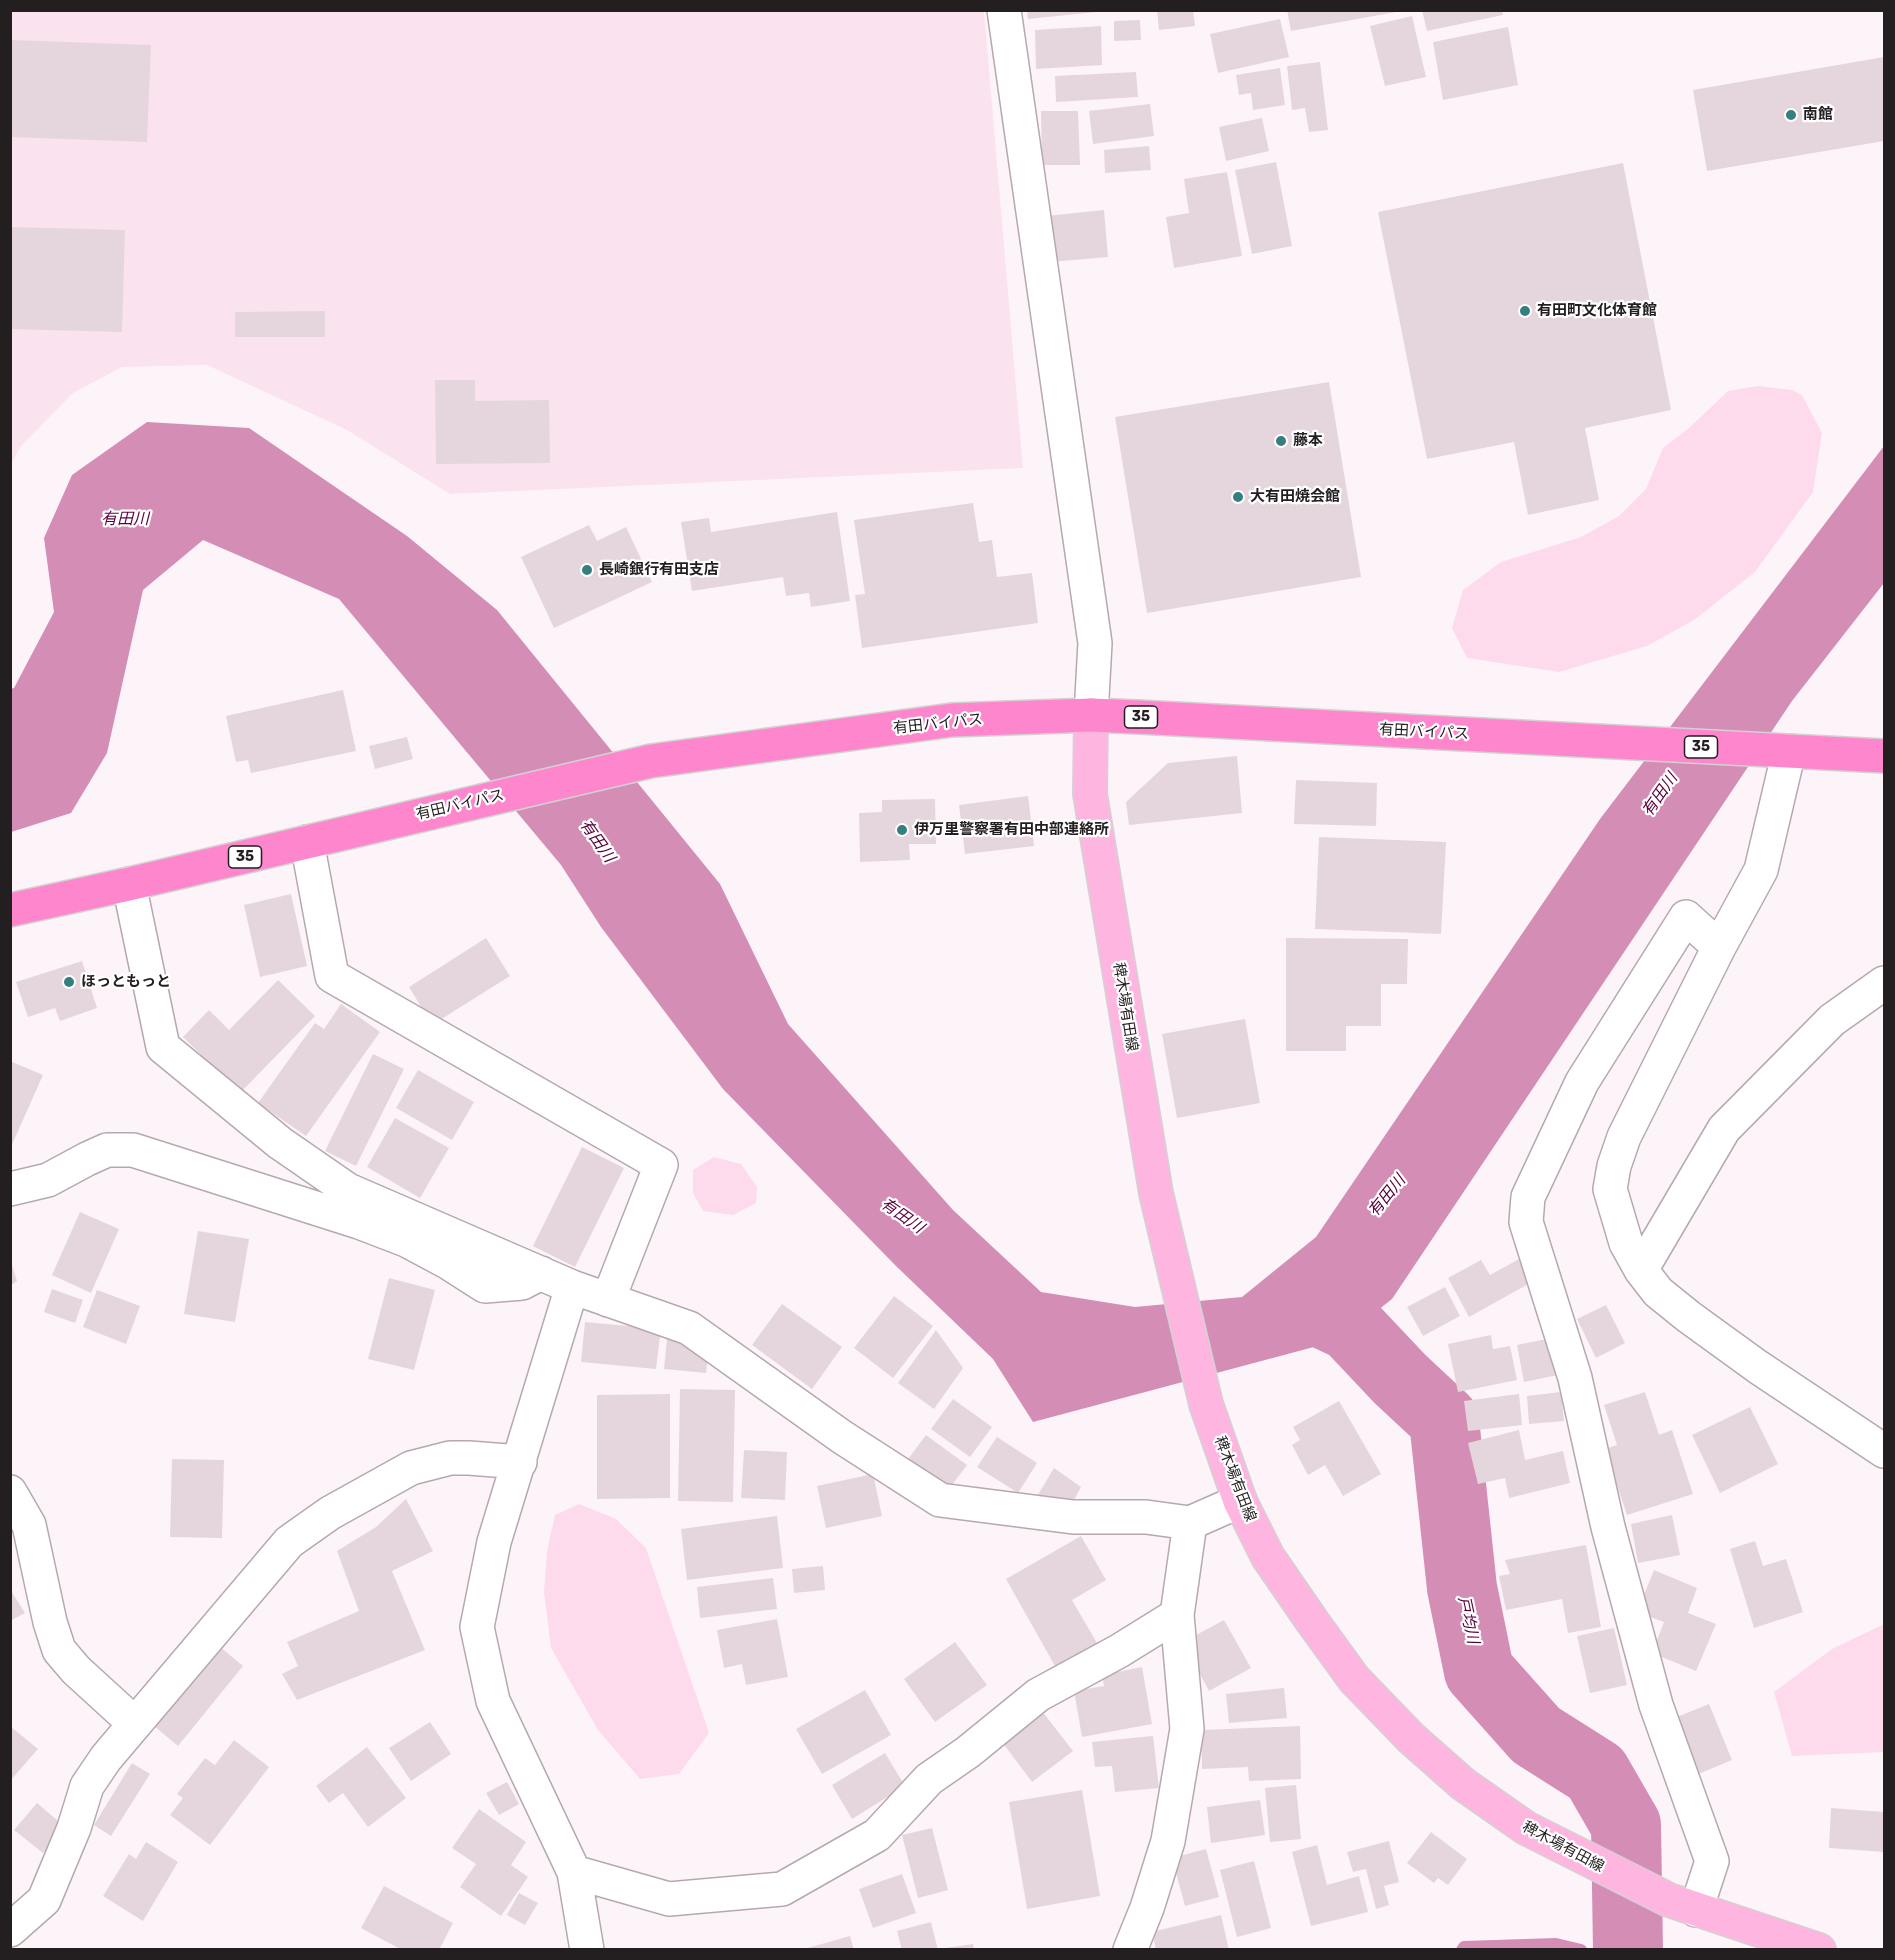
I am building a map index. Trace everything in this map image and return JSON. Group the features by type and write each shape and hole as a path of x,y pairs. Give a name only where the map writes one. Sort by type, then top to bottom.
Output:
{"highway":[{"name":"有田バイパス","path":"10,910 651,761 952,720 1091,715 1884,756"}],"main road":[{"name":"稗木場有田線","path":"1091,715 1090,794 1156,1193 1206,1404 1240,1501 1268,1557 1354,1679 1411,1738 1462,1784 1526,1828 1682,1905 1819,1950"}],"street":[{"path":"1004,10 1095,643 1091,715"},
{"path":"1779,751 1761,870 1719,947 1624,1137 1614,1166 1610,1189 1626,1243 1641,1270 1658,1292 1758,1367 1884,1451"},
{"path":"307,842 332,976 661,1166 608,1300"},
{"path":"129,884 163,1047 280,1143 348,1190 572,1287 689,1328 842,1437 940,1500 1073,1517 1146,1517 1190,1522 1240,1501"},
{"path":"1682,1905 1712,1861 1656,1706 1608,1527 1575,1378 1526,1222 1528,1197 1582,1082 1686,917 1719,947"},
{"path":"1641,1270 1724,1129 1832,1020 1884,983"},
{"path":"10,1189 48,1180 107,1150 133,1150 359,1222 406,1240 486,1286 522,1283 541,1273"},
{"path":"572,1287 494,1542 477,1627 493,1701 574,1872 587,1950"},
{"path":"10,1930 44,1900 74,1828 87,1786 106,1758 288,1542 330,1513 411,1468 450,1458 520,1462"},
{"path":"10,1492 29,1525 50,1622 59,1650 75,1670 134,1724"},
{"path":"1130,1950 1147,1908 1168,1841 1187,1729 1177,1615 1190,1522"},
{"path":"574,1872 669,1899 783,1889 877,1834 929,1779 968,1752 1038,1695 1119,1651 1177,1615"}],"shaded area":[{"path":"11,11 984,11 1023,468 450,494 347,430 207,365 122,367 73,393 21,446 11,464"},
{"path":"1758,386 1792,390 1802,395 1822,433 1813,492 1755,572 1694,620 1647,646 1559,672 1467,658 1452,628 1463,590 1501,562 1581,537 1619,516 1646,489 1663,448 1689,428 1728,391"},
{"path":"714,1157 741,1164 757,1187 756,1203 733,1215 703,1211 693,1193 693,1170"},
{"path":"579,1504 616,1519 646,1548 709,1733 679,1774 640,1779 598,1730 551,1648 544,1592 547,1551 555,1515"},
{"path":"1884,1624 1884,1752 1792,1756 1774,1692 1832,1649"}],"water":[{"name":"有田川","path":"147,422 249,428 407,536 497,610 720,884 788,1024 953,1210 1041,1292 1135,1307 1242,1297 1316,1237 1600,819 1884,446 1884,583 1792,701 1392,1299 1340,1340 1033,1422 993,1359 896,1266 723,1089 601,927 561,865 339,599 203,540 143,590 107,753 71,813 11,832 10,689 14,688 54,612 44,538 72,475"}],"building":[{"path":"1027,10 1097,10 1097,12 1028,19"},
{"path":"1157,10 1193,10 1195,26 1159,30"},
{"path":"1287,10 1396,10 1396,12 1291,31"},
{"path":"1422,10 1502,10 1503,15 1427,31"},
{"path":"1412,16 1426,77 1385,86 1370,26"},
{"path":"1280,19 1289,57 1218,73 1210,34"},
{"path":"1140,20 1141,40 1114,41 1114,21"},
{"path":"1101,26 1102,65 1036,69 1035,30"},
{"path":"1508,27 1518,85 1443,100 1433,42"},
{"path":"10,40 151,45 147,142 10,137"},
{"name":"南館","path":"1884,57 1884,141 1707,171 1693,90"},
{"path":"1320,62 1328,130 1309,132 1305,108 1292,110 1287,66"},
{"path":"1280,68 1285,105 1253,110 1251,93 1239,95 1236,75"},
{"path":"1136,72 1138,97 1056,102 1055,76"},
{"path":"1150,104 1154,136 1093,144 1089,111"},
{"path":"1041,111 1078,111 1080,165 1042,165"},
{"path":"1262,118 1269,151 1226,161 1219,127"},
{"path":"1149,146 1151,170 1105,173 1104,150"},
{"path":"1276,162 1292,246 1252,254 1235,170"},
{"name":"有田町文化体育館","path":"1623,163 1671,410 1585,428 1599,500 1528,515 1514,442 1427,459 1378,212"},
{"path":"1227,172 1242,256 1174,268 1166,217 1189,213 1184,179"},
{"path":"1104,210 1108,257 1050,262 1046,216"},
{"path":"10,227 125,230 122,332 10,329"},
{"path":"325,311 325,337 235,337 235,312"},
{"path":"435,380 475,380 475,401 549,400 550,463 436,464"},
{"name":"大有田焼会館","path":"1329,382 1361,577 1147,613 1115,417"},
{"path":"973,503 979,542 992,540 997,577 1032,573 1038,623 862,648 855,595 865,594 854,520"},
{"path":"837,512 850,601 811,607 809,593 786,596 783,577 692,591 681,522 709,518 711,532"},
{"name":"長崎銀行有田支店","path":"589,525 597,541 626,527 652,582 554,628 521,557"},
{"path":"343,690 356,751 251,773 248,760 236,762 226,716"},
{"path":"407,737 413,759 375,769 369,746"},
{"path":"1237,756 1242,813 1129,825 1126,802 1168,763"},
{"path":"1296,780 1377,783 1376,826 1294,824"},
{"path":"1028,796 1034,846 965,854 959,805"},
{"path":"935,799 936,844 909,844 910,860 860,862 859,813 882,812 882,800"},
{"path":"1319,837 1446,842 1441,934 1315,929"},
{"path":"291,894 307,966 260,977 244,905"},
{"path":"486,938 510,976 432,1025 409,987"},
{"path":"1286,938 1408,939 1407,984 1381,984 1381,1026 1346,1026 1346,1051 1286,1051"},
{"path":"82,961 97,1008 60,1021 55,1008 28,1017 16,982"},
{"path":"278,980 315,1016 240,1093 183,1037 209,1010 229,1030"},
{"path":"341,1004 380,1032 306,1136 258,1103 315,1023 324,1029"},
{"path":"1245,1019 1260,1103 1177,1118 1162,1034"},
{"path":"373,1054 404,1069 356,1166 325,1151"},
{"path":"10,1061 43,1075 10,1149"},
{"path":"418,1070 474,1102 452,1140 396,1108"},
{"path":"395,1118 449,1148 420,1198 367,1167"},
{"path":"582,1147 624,1168 575,1267 533,1246"},
{"path":"80,1212 119,1229 91,1293 52,1275"},
{"path":"198,1231 249,1239 235,1322 184,1314"},
{"path":"10,1259 17,1281 10,1286"},
{"path":"1519,1259 1532,1282 1469,1317 1448,1278 1481,1260 1490,1275"},
{"path":"389,1278 435,1290 414,1370 368,1359"},
{"path":"1445,1287 1460,1316 1423,1336 1407,1307"},
{"path":"52,1289 83,1300 75,1323 44,1312"},
{"path":"97,1290 140,1306 126,1344 83,1327"},
{"path":"894,1296 933,1326 893,1378 854,1348"},
{"path":"782,1304 842,1347 812,1389 752,1345"},
{"path":"1606,1305 1625,1343 1596,1358 1577,1319"},
{"path":"585,1322 661,1329 656,1369 581,1362"},
{"path":"936,1330 963,1368 934,1409 898,1383"},
{"path":"1491,1335 1493,1349 1510,1346 1517,1380 1458,1392 1448,1344"},
{"path":"686,1338 708,1355 706,1373 664,1369 667,1339"},
{"path":"1552,1338 1558,1375 1524,1382 1517,1345"},
{"path":"680,1389 735,1390 733,1502 678,1501"},
{"path":"1561,1392 1564,1421 1529,1424 1527,1396"},
{"path":"1645,1392 1659,1435 1672,1430 1693,1494 1627,1515 1605,1449 1617,1445 1604,1405"},
{"path":"670,1394 670,1498 597,1499 597,1395"},
{"path":"1519,1394 1522,1425 1468,1431 1464,1401"},
{"path":"953,1399 992,1427 970,1457 931,1429"},
{"path":"1339,1401 1381,1474 1343,1496 1325,1465 1308,1475 1292,1445 1300,1440 1293,1427"},
{"path":"1750,1407 1778,1464 1720,1493 1692,1435"},
{"path":"1519,1430 1525,1460 1563,1451 1570,1483 1509,1498 1505,1478 1478,1484 1468,1443"},
{"path":"926,1435 967,1465 946,1493 905,1463"},
{"path":"997,1437 1037,1463 1018,1493 977,1467"},
{"path":"744,1450 787,1452 785,1500 741,1498"},
{"path":"172,1459 224,1460 222,1538 170,1537"},
{"path":"1054,1468 1081,1487 1071,1505 1036,1498"},
{"path":"873,1474 882,1516 826,1528 817,1486"},
{"path":"406,1499 433,1551 392,1571 425,1650 297,1700 282,1674 298,1666 287,1642 359,1611 337,1551 376,1527"},
{"path":"1672,1515 1680,1555 1638,1563 1631,1524"},
{"path":"777,1516 783,1568 687,1580 681,1529"},
{"path":"1081,1536 1106,1580 1072,1600 1097,1643 1055,1666 1006,1579"},
{"path":"1755,1541 1763,1566 1786,1559 1803,1612 1754,1628 1730,1549"},
{"path":"1586,1545 1601,1627 1568,1633 1562,1599 1506,1610 1499,1576 1510,1574 1505,1560"},
{"path":"823,1566 825,1590 794,1593 792,1569"},
{"path":"1654,1570 1697,1588 1688,1613 1716,1624 1696,1671 1652,1653 1664,1622 1637,1612"},
{"path":"773,1578 777,1609 700,1618 697,1587"},
{"path":"10,1589 25,1613 10,1621"},
{"path":"777,1619 788,1677 746,1685 742,1664 724,1668 717,1630"},
{"path":"1224,1620 1251,1668 1209,1691 1183,1642"},
{"path":"1614,1628 1627,1685 1590,1693 1577,1636"},
{"path":"955,1642 987,1685 935,1722 904,1679"},
{"path":"220,1647 243,1666 178,1746 154,1726"},
{"path":"1142,1667 1152,1724 1082,1737 1074,1691 1104,1686 1102,1675"},
{"path":"1284,1688 1287,1718 1229,1723 1226,1694"},
{"path":"865,1690 891,1735 822,1774 796,1729"},
{"path":"1709,1704 1732,1760 1691,1777 1667,1721"},
{"path":"1042,1711 1073,1751 1032,1782 1002,1742"},
{"path":"430,1722 451,1754 411,1781 389,1748"},
{"path":"10,1726 38,1749 10,1781"},
{"path":"1300,1726 1301,1779 1249,1781 1248,1767 1202,1769 1201,1730"},
{"path":"1153,1736 1159,1788 1115,1792 1112,1766 1095,1767 1092,1742"},
{"path":"234,1740 269,1767 210,1845 170,1815 183,1798 177,1794 205,1758 215,1765"},
{"path":"367,1747 406,1798 368,1827 343,1793 329,1803 316,1786"},
{"path":"885,1753 905,1786 852,1819 832,1785"},
{"path":"132,1763 150,1774 111,1836 94,1825"},
{"path":"507,1782 519,1804 499,1815 486,1793"},
{"path":"1296,1785 1301,1839 1270,1842 1265,1788"},
{"path":"1082,1790 1100,1896 1027,1909 1009,1802"},
{"path":"1260,1800 1265,1835 1211,1843 1207,1807"},
{"path":"37,1803 65,1827 43,1853 14,1830"},
{"path":"1831,1808 1884,1812 1884,1852 1829,1848"},
{"path":"479,1809 526,1842 511,1865 528,1877 501,1916 460,1887 476,1864 452,1848"},
{"path":"932,1828 948,1890 918,1898 902,1835"},
{"path":"1431,1832 1467,1859 1448,1885 1438,1878 1434,1883 1407,1863"},
{"path":"1389,1841 1399,1882 1384,1886 1389,1905 1376,1909 1366,1869 1353,1872 1347,1852"},
{"path":"146,1842 178,1862 143,1921 103,1896 129,1854 136,1859"},
{"path":"1317,1845 1327,1885 1359,1876 1368,1912 1311,1926 1292,1852"},
{"path":"1206,1849 1219,1897 1185,1906 1172,1858"},
{"path":"1254,1861 1271,1928 1237,1937 1220,1870"},
{"path":"902,1874 916,1913 873,1928 859,1889"},
{"path":"384,1886 453,1923 439,1950 402,1950 361,1928"},
{"path":"519,1893 538,1903 525,1925 507,1915"},
{"path":"1221,1915 1229,1950 1156,1950 1152,1932"},
{"path":"931,1922 938,1950 902,1950 897,1931"},
{"path":"850,1936 854,1950 804,1950 804,1949"},
{"path":"973,1944 974,1950 945,1950 945,1948"}],"waterway":[{"name":"戸均川","path":"1297,1301 1350,1326 1400,1379 1444,1420 1462,1588 1479,1671 1536,1735 1596,1773 1626,1825 1628,1950"},
{"path":"1462,1950 1464,1947 1556,1944 1581,1950"}],"place":[{"name":"南館","path":"1791,115"},
{"name":"有田町文化体育館","path":"1525,311"},
{"name":"藤本","path":"1281,441"},
{"name":"大有田焼会館","path":"1238,497"},
{"name":"長崎銀行有田支店","path":"587,570"},
{"name":"伊万里警察署有田中部連絡所","path":"902,830"},
{"name":"ほっともっと","path":"69,982"}]}
